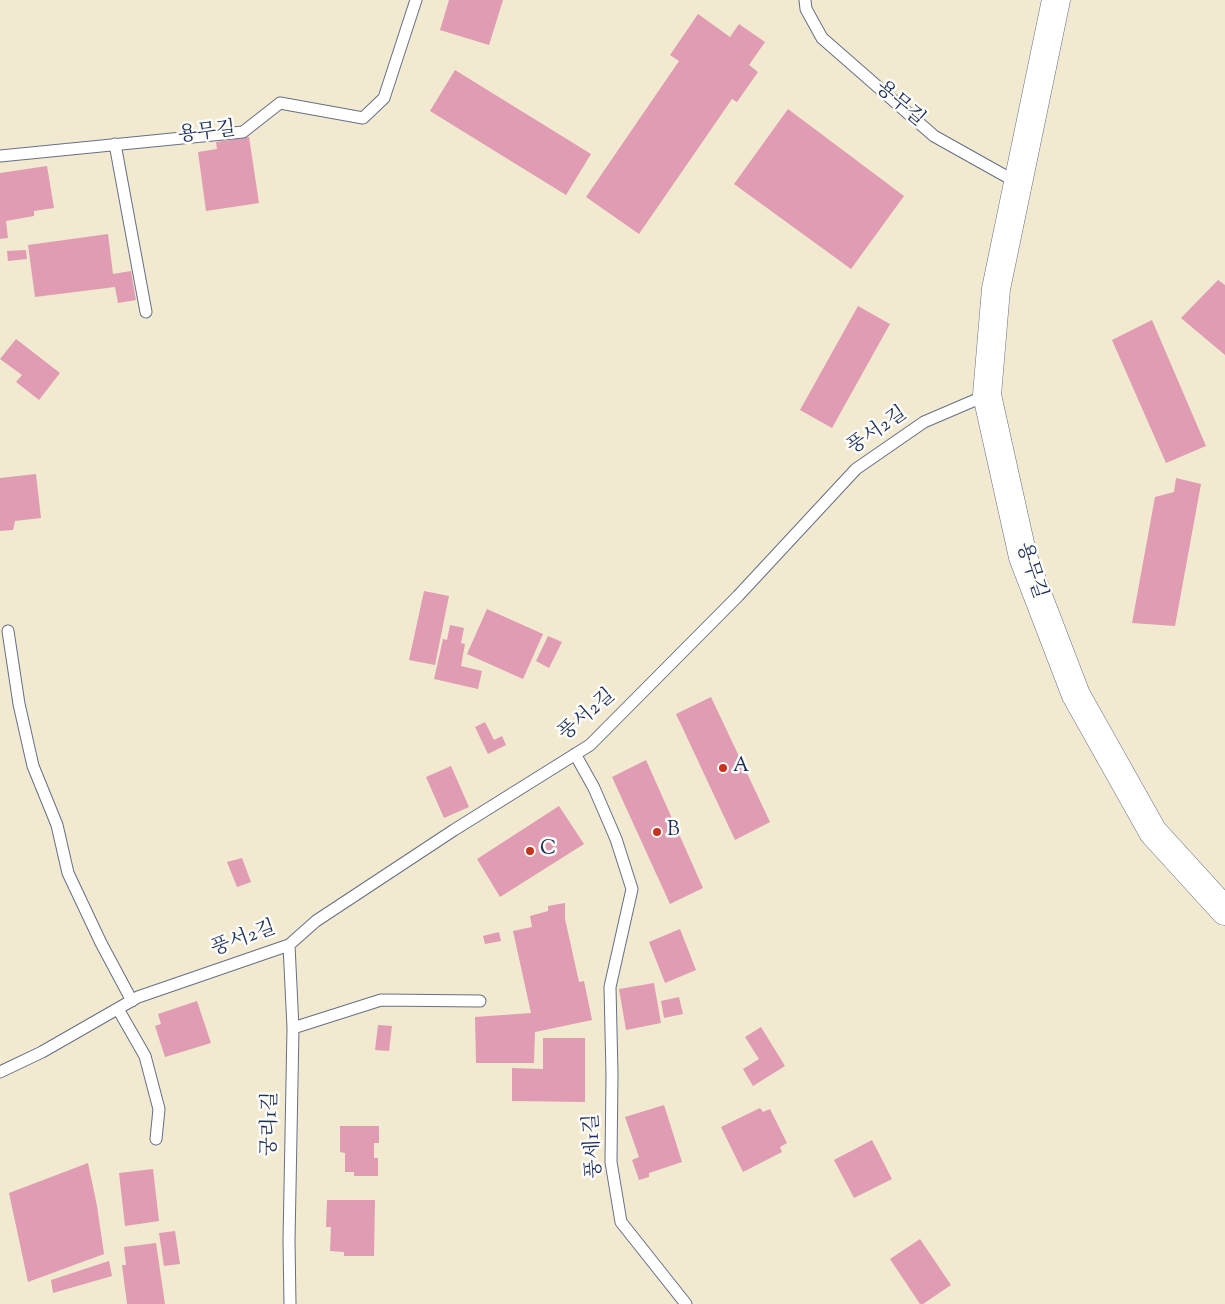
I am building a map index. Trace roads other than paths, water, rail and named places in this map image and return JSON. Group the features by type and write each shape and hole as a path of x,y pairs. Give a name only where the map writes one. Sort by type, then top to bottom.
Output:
{"street":[{"name":"용무길","path":"1056,0 996,289 987,394 1023,557 1076,696 1153,832 1225,911"}],"lane":[{"name":"용무길","path":"0,156 243,132 280,104 363,118 384,98 416,0"},
{"name":"용무길","path":"804,0 806,9 822,38 934,136 1018,182"},
{"path":"115,144 146,312"},
{"name":"풍서2길","path":"0,1072 42,1052 138,997 289,945 324,916 454,830 590,744 731,603 856,469 924,422 987,394"},
{"path":"8,630 20,704 33,766 57,825 68,873 101,943 132,1001"},
{"name":"풍세1길","path":"575,754 594,788 616,839 632,889 610,988 612,1074 611,1162 621,1222 686,1304"},
{"name":"궁리1길","path":"289,945 293,1028 289,1240 290,1304"},
{"path":"293,1028 382,1000 480,1001"},
{"path":"118,1009 145,1056 159,1109 156,1140"}],"place":[{"name":"A","path":"723,768"},
{"name":"B","path":"657,832"},
{"name":"C","path":"530,851"}]}
